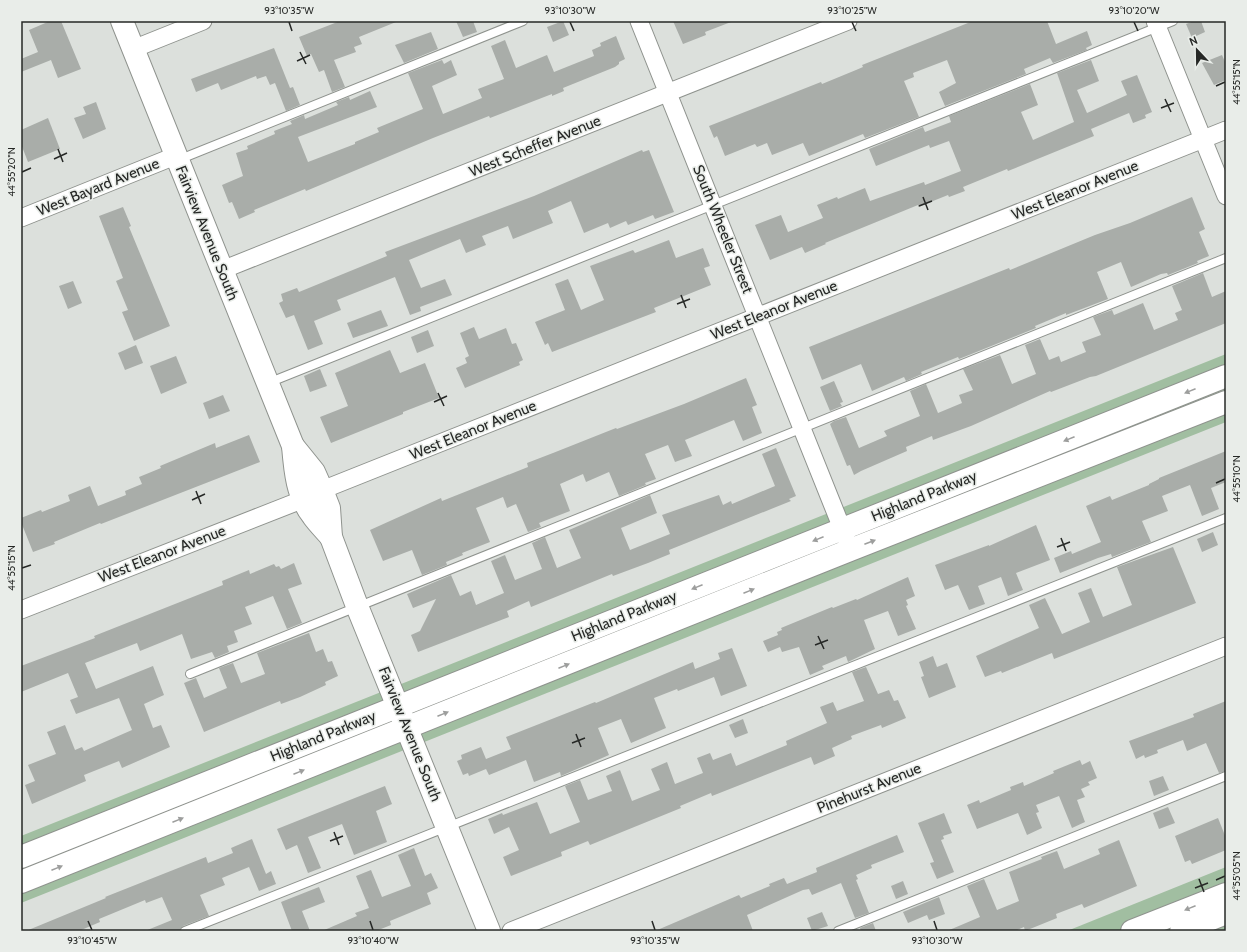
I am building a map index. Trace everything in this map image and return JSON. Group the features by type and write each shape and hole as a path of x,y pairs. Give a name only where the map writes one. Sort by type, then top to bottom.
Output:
{"street":[{"name":"Fairview Avenue South","path":"122,21 293,446 296,479 313,494 312,515 331,537 357,606 489,931"},
{"path":"133,49 203,21"},
{"name":"South Wheeler Street","path":"639,21 758,316 850,550"},
{"name":"West Scheffer Avenue","path":"222,270 848,21"},
{"path":"1162,23 1203,139 1226,196"},
{"name":"West Eleanor Avenue","path":"21,610 1226,130"},
{"name":"West Bayard Avenue","path":"21,218 176,158"},
{"name":"Highland Parkway","path":"21,857 1226,376"},
{"name":"Highland Parkway","path":"21,882 850,550 1226,402"},
{"name":"Pinehurst Avenue","path":"511,931 1226,646"},
{"path":"1132,931 1226,894"},
{"path":"1181,931 1226,913"}],"lane":[{"path":"176,158 523,21"},
{"path":"267,383 713,205 1162,23"},
{"path":"190,674 1226,258"},
{"path":"185,931 1226,518"},
{"path":"838,931 1226,776"}],"green space":[{"path":"1226,354 1226,422 21,903 21,836"},
{"path":"1226,867 1226,931 1067,931"}],"building":[{"path":"50,21 61,21 81,69 58,78 51,60 21,72 21,59 38,52 29,30"},
{"path":"340,21 396,22 359,37 362,44 354,47 356,52 334,60 345,87 332,92 324,70 319,72 311,54 307,56 299,37"},
{"path":"456,21 473,21 477,32 463,37"},
{"path":"563,21 569,35 553,42 547,27"},
{"path":"673,21 731,22 705,32 706,35 683,44"},
{"path":"973,21 1047,21 1056,44 1087,31 1092,45 1086,48 1087,50 1053,63 1050,58 1024,69 1026,74 945,106 939,92 956,83 947,60 913,73 914,77 904,81 919,117 865,138 863,134 809,156 803,143 772,155 767,143 757,147 755,144 725,156 717,136 714,138 709,126 821,82 822,84 863,67 862,65"},
{"path":"1194,21 1201,21 1205,32 1192,38 1186,24"},
{"path":"431,32 438,49 404,63 395,45"},
{"path":"616,36 625,59 619,62 619,64 615,67 563,88 564,91 552,96 552,94 490,118 489,116 433,138 306,191 305,189 254,210 255,212 239,219 232,202 229,203 222,185 243,176 236,153 248,149 247,146 275,134 274,131 292,124 290,121 304,115 305,119 338,105 336,102 349,97 350,100 370,91 377,107 298,137 308,162 355,144 355,142 379,132 377,128 423,109 408,73 442,60 444,64 451,60 457,75 432,86 443,114 482,98 478,89 504,79 491,46 505,40 516,68 547,55 554,72 594,56 592,50 601,46 600,43"},
{"path":"274,48 290,88 293,87 300,105 286,111 275,83 270,85 266,76 257,79 256,76 221,90 218,83 196,92 191,79"},
{"path":"1222,55 1226,64 1226,80 1214,85 1202,63"},
{"path":"1091,60 1099,81 1077,90 1087,113 1127,95 1121,81 1137,75 1152,112 1145,115 1146,118 1133,123 1129,113 1091,129 1094,136 1008,171 1007,169 963,187 965,191 949,197 948,195 918,207 918,205 825,243 826,244 805,253 802,247 770,260 755,225 781,215 788,232 823,218 817,205 837,197 838,199 865,188 870,201 924,182 925,185 961,171 949,141 930,148 929,145 876,166 869,149 923,127 925,132 951,122 949,116 1030,84 1038,105 1021,112 1033,140 1074,122 1057,73"},
{"path":"96,102 106,129 83,139 74,118 86,114 83,107"},
{"path":"48,118 60,149 28,162 21,144 21,130"},
{"path":"642,150 643,152 649,150 674,212 655,219 653,215 628,225 626,221 610,228 608,223 584,233 571,201 548,211 553,223 513,239 508,226 482,236 486,245 466,253 460,239 409,260 421,288 445,279 452,295 420,307 421,311 410,315 395,277 337,300 341,310 314,321 323,344 308,350 294,315 286,318 279,303 283,301 281,294 297,288 299,292 387,256 385,252 534,196"},
{"path":"1192,197 1205,229 1199,232 1209,256 1197,261 1198,263 1168,275 1167,273 1161,274 1131,287 1121,262 1097,272 1108,299 1066,315 1066,313 1035,326 1036,328 959,359 958,357 921,372 922,374 906,381 904,377 872,391 861,364 822,380 809,347 1009,268 1010,270"},
{"path":"123,207 131,226 129,227 170,326 134,341 122,312 128,310 116,281 123,278 99,216"},
{"path":"669,240 676,258 703,248 710,266 704,268 711,285 654,308 656,312 552,352 548,343 545,345 535,322 565,310 555,284 568,279 581,310 604,300 590,266 633,250 635,253"},
{"path":"1203,273 1212,297 1226,291 1226,323 1096,376 1051,392 1050,391 971,426 933,440 932,436 906,447 907,451 854,475 850,465 847,466 830,424 834,421 846,417 859,448 887,436 884,431 920,416 910,391 926,384 938,413 962,403 959,395 973,390 963,369 1000,355 1012,384 1036,374 1025,345 1040,339 1049,360 1059,356 1061,362 1086,352 1082,342 1101,335 1093,317 1112,310 1114,315 1143,303 1154,330 1178,320 1175,313 1182,310 1172,286"},
{"path":"73,281 82,303 68,309 59,286"},
{"path":"381,310 388,326 353,338 347,323"},
{"path":"474,327 479,339 506,328 512,344 516,343 523,360 519,362 520,365 465,388 456,368 467,363 465,358 469,356 460,333"},
{"path":"428,330 434,346 417,353 411,337"},
{"path":"136,345 143,363 125,370 118,353"},
{"path":"390,350 400,373 425,363 439,398 331,443 320,417 348,406 335,373"},
{"path":"176,356 187,383 161,394 150,366"},
{"path":"320,369 327,386 310,392 304,376"},
{"path":"746,378 757,405 752,407 762,433 743,441 734,420 685,440 692,456 675,462 668,445 645,454 656,479 645,483 646,485 619,496 609,472 586,482 583,474 560,484 570,511 539,523 541,527 528,532 516,504 507,508 503,497 476,508 490,542 462,553 463,555 446,562 447,565 422,575 412,550 383,561 370,530 441,498 442,501 528,467 527,463 616,428 617,429 684,404"},
{"path":"834,381 843,402 840,403 842,406 830,411 820,387"},
{"path":"223,395 230,411 209,419 203,403"},
{"path":"249,435 260,462 101,524 100,523 54,542 55,544 33,552 21,522 21,518 41,510 42,512 70,501 68,495 90,486 98,506 126,495 125,491 142,484 139,477 161,468 160,466 215,443 216,448"},
{"path":"776,448 796,496 789,499 791,501 669,550 670,554 648,563 613,576 612,574 531,607 529,601 507,611 509,617 418,652 411,635 420,631 436,599 413,608 407,594 451,575 460,596 471,591 476,605 504,593 491,561 505,555 515,580 542,569 532,543 545,537 557,568 581,558 569,530 650,495 657,513 621,528 630,550 670,534 662,515 719,495 723,505 731,501 732,504 775,486 762,454"},
{"path":"1226,451 1226,482 1211,488 1219,509 1202,516 1190,485 1162,496 1168,511 1142,521 1151,542 1112,557 1111,554 1098,558 1060,573 1054,558 1071,551 1072,554 1101,542 1086,506 1110,496 1112,500 1149,485 1159,478"},
{"path":"1036,525 1050,560 1016,573 1023,590 1008,596 1001,577 978,586 985,604 969,610 958,585 945,590 935,565 989,546"},
{"path":"1213,532 1218,545 1202,552 1197,539"},
{"path":"1173,547 1196,603 1054,659 1052,653 1002,673 1001,671 985,677 976,656 1039,628 1029,605 1045,598 1062,634 1090,622 1078,593 1091,588 1103,617 1132,605 1117,567"},
{"path":"294,563 302,584 288,589 302,623 287,629 273,596 245,607 252,624 234,631 238,642 227,646 229,652 215,658 212,652 191,659 182,634 140,651 137,643 85,663 96,689 153,666 164,695 144,704 153,728 161,725 170,747 122,768 119,761 84,775 86,781 32,804 25,785 35,781 28,765 56,754 47,732 65,725 75,750 82,747 84,751 132,730 119,698 76,714 70,700 78,697 68,673 21,692 21,666 95,638 94,636 223,585 222,581 249,570 250,574 274,564 276,567 279,566 281,569"},
{"path":"908,577 915,596 906,600 908,605 906,606 916,629 898,636 888,611 864,620 875,649 848,662 846,656 822,666 824,669 810,675 799,647 782,652 780,647 768,652 763,641 778,635 777,632 782,630 781,628 832,607 833,608 856,599 857,600"},
{"path":"309,633 316,652 323,649 328,662 332,661 338,676 325,682 326,685 300,697 281,704 280,701 204,732 184,683 196,678 204,698 227,688 219,668 233,663 241,683 265,674 257,653"},
{"path":"732,648 747,686 721,696 714,677 678,691 677,689 654,698 666,728 631,743 621,719 598,728 609,755 561,776 560,772 534,782 526,760 489,775 486,769 469,776 468,773 463,775 457,761 462,759 461,755 481,747 486,759 511,749 506,737 595,702 596,703 693,662 695,669 720,659 718,653"},
{"path":"933,656 937,667 947,663 956,687 929,698 921,677 924,676 919,662"},
{"path":"866,667 878,694 889,690 894,701 898,700 906,718 882,728 881,725 851,736 852,739 832,748 835,756 814,765 811,757 712,796 711,793 680,806 681,808 590,845 588,841 561,852 562,856 511,876 503,857 519,850 509,827 494,834 488,819 537,802 550,834 580,822 565,786 580,780 588,800 612,791 606,776 620,770 632,801 660,790 651,769 667,762 675,784 703,773 697,758 710,753 713,760 731,753 736,766 787,745 786,741 827,723 820,707 833,702 837,711 864,701 852,672"},
{"path":"1226,701 1226,771 1219,773 1206,743 1187,751 1183,740 1157,750 1158,753 1145,758 1144,755 1136,759 1129,741 1194,717 1193,714"},
{"path":"743,719 748,733 735,738 729,725"},
{"path":"1080,760 1082,765 1090,761 1097,778 1088,782 1090,785 1081,789 1085,797 1077,800 1085,822 1072,828 1059,796 1036,805 1039,812 1036,813 1042,828 1027,835 1018,813 977,829 967,805 979,800 980,803 1011,790 1010,787 1023,782 1024,786 1054,773 1053,771"},
{"path":"1163,776 1169,790 1154,796 1149,781"},
{"path":"385,786 392,804 376,811 387,842 354,855 342,824 308,837 321,868 308,873 297,845 286,850 277,829"},
{"path":"1168,807 1175,823 1159,829 1153,813"},
{"path":"944,813 952,833 943,836 944,839 941,840 954,872 937,879 930,863 934,862 918,823"},
{"path":"1218,818 1226,838 1226,850 1192,864 1190,860 1185,862 1175,836"},
{"path":"897,835 904,852 871,865 872,868 856,875 858,879 856,880 869,913 855,918 841,883 812,895 809,889 803,890 747,915 753,931 655,931 739,895 741,898 770,886 769,884 784,878 787,884 817,872 816,868"},
{"path":"252,839 266,874 271,871 276,884 259,891 249,867 222,878 225,885 200,895 209,916 183,926 180,931 145,931 172,920 162,897 146,903 145,900 99,919 100,922 79,931 26,931 106,898 105,897 206,857 208,863 233,853 231,848"},
{"path":"1119,840 1137,886 1084,908 1082,904 1056,914 1057,918 1025,931 1024,927 1015,931 947,931 980,917 967,886 984,879 997,910 1019,901 1009,872 1042,859 1041,857 1057,851 1064,869 1100,854 1098,849"},
{"path":"414,848 425,876 431,873 438,888 427,893 431,904 390,921 391,925 376,931 322,931 357,916 355,913 369,908 356,876 371,870 382,897 411,886 398,855"},
{"path":"903,881 908,894 896,899 891,886"},
{"path":"319,887 325,902 302,911 310,931 292,931 281,902"},
{"path":"939,897 945,914 929,920 927,915 908,923 903,912"},
{"path":"822,912 828,926 812,931 807,918"},
{"path":"873,923 876,931 861,931 860,928"}]}
